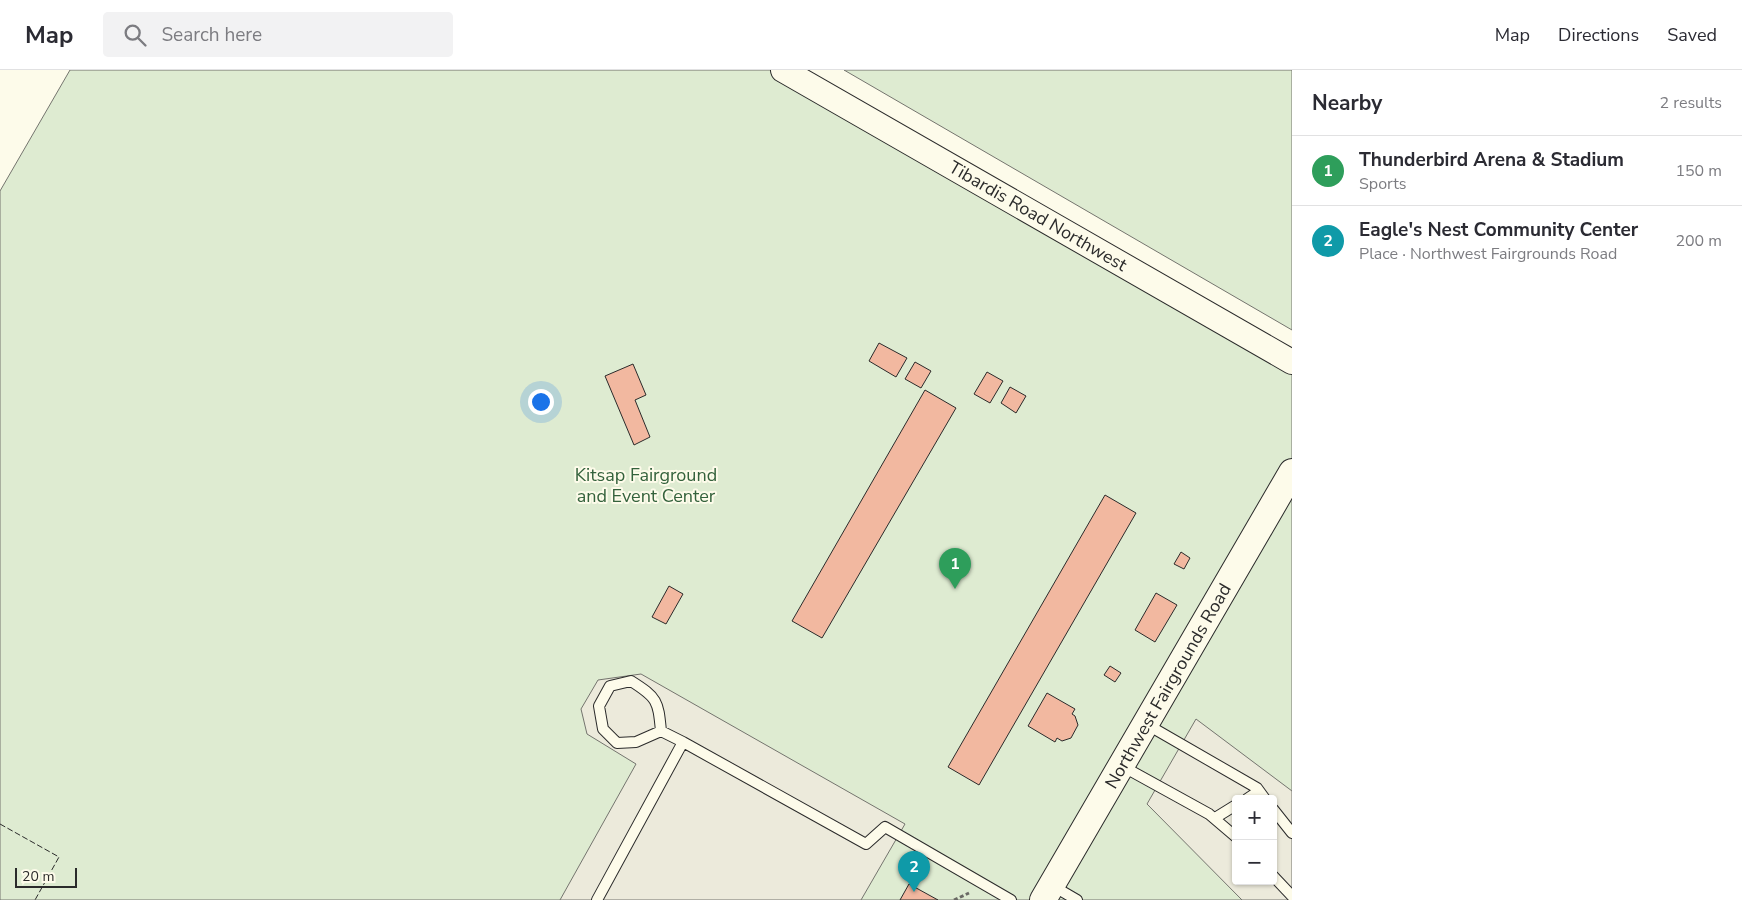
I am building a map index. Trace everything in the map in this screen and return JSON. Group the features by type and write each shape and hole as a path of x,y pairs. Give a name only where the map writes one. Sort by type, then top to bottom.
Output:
{"main road":[{"name":"Northwest Fairgrounds Road","path":"1048,893 1292,472"}],"street":[{"name":"Tibardis Road Northwest","path":"783,70 1292,362"}],"lane":[{"path":"631,682 650,693 659,709 660,731 636,742 617,743 603,729 599,706 610,686 631,682"},
{"path":"1146,724 1262,795"},
{"path":"660,731 866,844 885,827 1012,900"},
{"path":"597,900 683,742"},
{"path":"1122,766 1209,814 1232,833"},
{"path":"1215,818 1232,807"},
{"path":"1277,814 1292,833"},
{"path":"1277,880 1292,896"},
{"path":"1048,893 1077,900"}],"green space":[{"name":"Kitsap Fairground and Event Center","path":"70,70 783,70 1292,362 1292,900 0,900 0,191"},
{"path":"844,70 1292,70 1292,330"}],"shaded area":[{"path":"641,674 905,824 861,900 560,900 636,764 587,734 581,709 598,680"},
{"path":"1196,719 1292,791 1292,900 1242,900 1147,804"}],"building":[{"path":"879,343 907,358 896,377 869,361"},
{"path":"915,362 931,371 921,388 905,379"},
{"path":"633,364 646,395 635,400 650,437 634,445 605,376"},
{"path":"987,372 1003,381 990,403 974,394"},
{"path":"1010,387 1026,396 1016,413 1001,403"},
{"path":"925,390 956,408 822,638 792,621"},
{"path":"1105,495 1136,513 979,785 948,767"},
{"path":"1181,552 1190,558 1184,569 1174,564"},
{"path":"669,586 683,594 666,624 652,617"},
{"path":"1156,593 1177,605 1155,642 1135,630"},
{"path":"1110,666 1121,673 1115,682 1104,675"},
{"path":"1047,693 1075,709 1072,714 1075,716 1078,725 1071,738 1062,741 1057,738 1055,742 1028,726"},
{"path":"909,884 938,900 900,900"}],"fence":[{"path":"0,824 59,857 35,900"}],"place":[{"name":"Thunderbird Arena & Stadium","path":"955,589"},
{"name":"Eagle's Nest Community Center","path":"914,892"}]}
